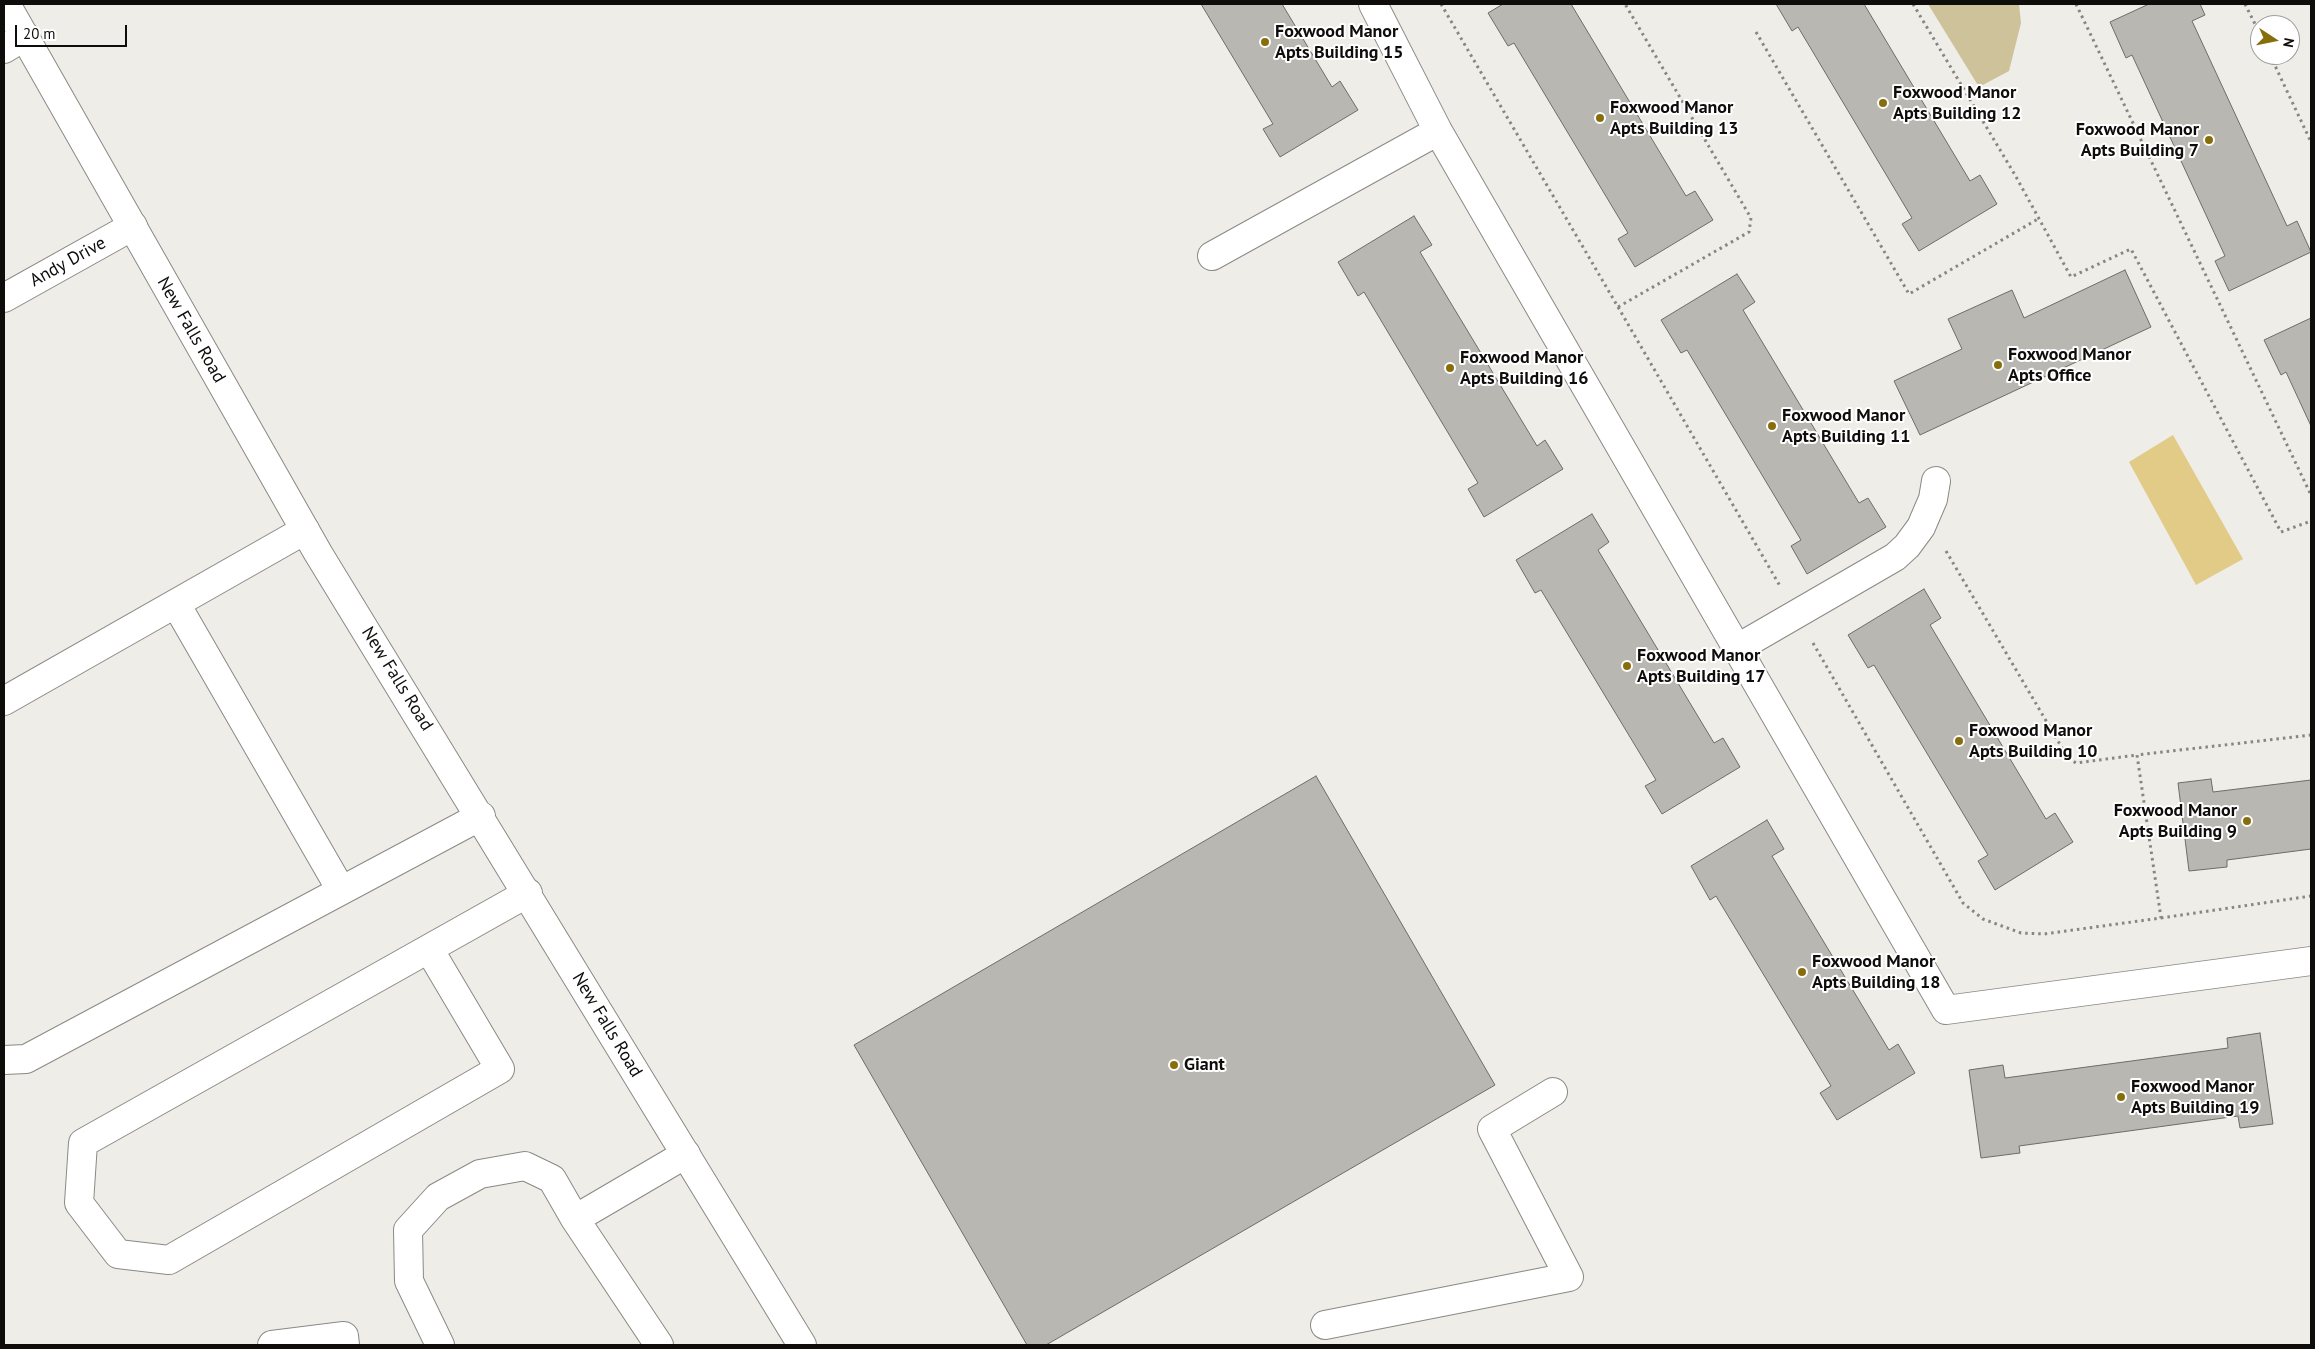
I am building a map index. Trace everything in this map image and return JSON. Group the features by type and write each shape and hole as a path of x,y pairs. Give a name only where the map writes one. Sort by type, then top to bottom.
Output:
{"main road":[{"path":"1373,4 1438,130 1946,1010 2311,961"},
{"name":"New Falls Road","path":"13,21 305,530 802,1345"},
{"path":"1212,256 1438,130"},
{"name":"Andy Drive","path":"4,298 132,226"},
{"path":"1736,649 1895,557 1907,546 1923,520 1933,499 1936,481"},
{"path":"4,701 305,530"},
{"path":"176,604 342,890"},
{"path":"4,1060 26,1059 481,816"},
{"path":"428,949 500,1070 169,1260 118,1254 80,1202 83,1143 428,949 528,893"},
{"path":"1325,1325 1569,1277 1492,1129 1553,1092"},
{"path":"575,1219 686,1154"},
{"path":"440,1345 409,1281 408,1230 438,1197 480,1174 525,1166 552,1179 575,1219 659,1345"},
{"path":"272,1345 344,1336 345,1345"}],"path":[{"path":"1441,4 1963,903 1983,919 2021,933 2044,934 2311,896"},
{"path":"1618,307 1749,232 1751,218 1626,4"},
{"path":"1913,4 2071,277 2131,248 2281,532 2311,521"},
{"path":"2076,4 2311,494"},
{"path":"1756,32 1909,294 2038,219"},
{"path":"2275,65 2311,142"},
{"path":"1923,520 1940,540 2068,758 2076,763 2311,735"},
{"path":"2137,755 2161,918"}],"shaded area":[{"path":"1928,4 2019,4 2021,23 2009,71 1979,87"},
{"path":"2173,435 2243,559 2196,585 2129,462"}],"building":[{"name":"Foxwood Manor Apts Building 15","path":"1201,4 1282,4 1332,87 1340,81 1358,110 1280,157 1263,129 1273,124"},
{"name":"Foxwood Manor Apts Building 13","path":"1503,4 1571,4 1686,196 1695,191 1713,220 1635,267 1618,239 1628,233 1514,43 1508,46 1488,13"},
{"name":"Foxwood Manor Apts Building 12","path":"1776,4 1864,4 1970,181 1980,175 1997,204 1919,251 1902,224 1912,218 1798,27 1792,31"},
{"name":"Foxwood Manor Apts Building 7","path":"2149,4 2200,4 2205,15 2192,21 2287,226 2297,221 2311,252 2229,291 2215,261 2225,256 2132,55 2126,58 2110,22"},
{"name":"Foxwood Manor Apts Building 16","path":"1414,216 1432,245 1420,252 1537,446 1545,440 1563,469 1484,517 1468,489 1478,483 1364,292 1358,296 1338,262"},
{"name":"Foxwood Manor Apts Office","path":"2125,270 2151,327 1920,435 1894,381 1962,349 1948,319 2012,290 2024,318"},
{"name":"Foxwood Manor Apts Building 11","path":"1737,274 1755,302 1743,310 1859,503 1868,498 1886,527 1807,574 1791,546 1801,540 1687,350 1681,353 1661,320"},
{"path":"2311,318 2311,426 2286,372 2281,375 2264,340"},
{"name":"Foxwood Manor Apts Building 17","path":"1592,514 1609,542 1598,550 1714,743 1723,738 1740,767 1662,814 1645,786 1656,780 1541,590 1535,593 1516,560"},
{"name":"Foxwood Manor Apts Building 10","path":"1924,589 1941,618 1930,625 2046,819 2055,813 2073,842 1995,890 1978,861 1988,855 1874,665 1868,668 1848,635"},
{"name":"Giant","path":"1316,776 1495,1085 1046,1345 1027,1345 854,1045"},
{"name":"Foxwood Manor Apts Building 9","path":"2211,779 2213,792 2311,780 2311,849 2227,860 2227,867 2189,871 2178,783"},
{"name":"Foxwood Manor Apts Building 18","path":"1767,820 1784,849 1772,856 1889,1050 1898,1044 1915,1073 1837,1120 1820,1093 1831,1086 1716,896 1710,900 1691,866"},
{"name":"Foxwood Manor Apts Building 19","path":"2260,1033 2273,1124 2240,1128 2238,1116 2019,1146 2020,1153 1981,1158 1969,1070 2003,1065 2005,1078 2228,1048 2227,1038"}],"place":[{"name":"Foxwood Manor Apts Building 15","path":"1265,42"},
{"name":"Foxwood Manor Apts Building 12","path":"1883,103"},
{"name":"Foxwood Manor Apts Building 13","path":"1600,118"},
{"name":"Foxwood Manor Apts Building 7","path":"2209,140"},
{"name":"Foxwood Manor Apts Office","path":"1998,365"},
{"name":"Foxwood Manor Apts Building 16","path":"1450,368"},
{"name":"Foxwood Manor Apts Building 11","path":"1772,426"},
{"name":"Foxwood Manor Apts Building 17","path":"1627,666"},
{"name":"Foxwood Manor Apts Building 10","path":"1959,741"},
{"name":"Foxwood Manor Apts Building 9","path":"2247,821"},
{"name":"Foxwood Manor Apts Building 18","path":"1802,972"},
{"name":"Giant","path":"1174,1065"},
{"name":"Foxwood Manor Apts Building 19","path":"2121,1097"}]}
